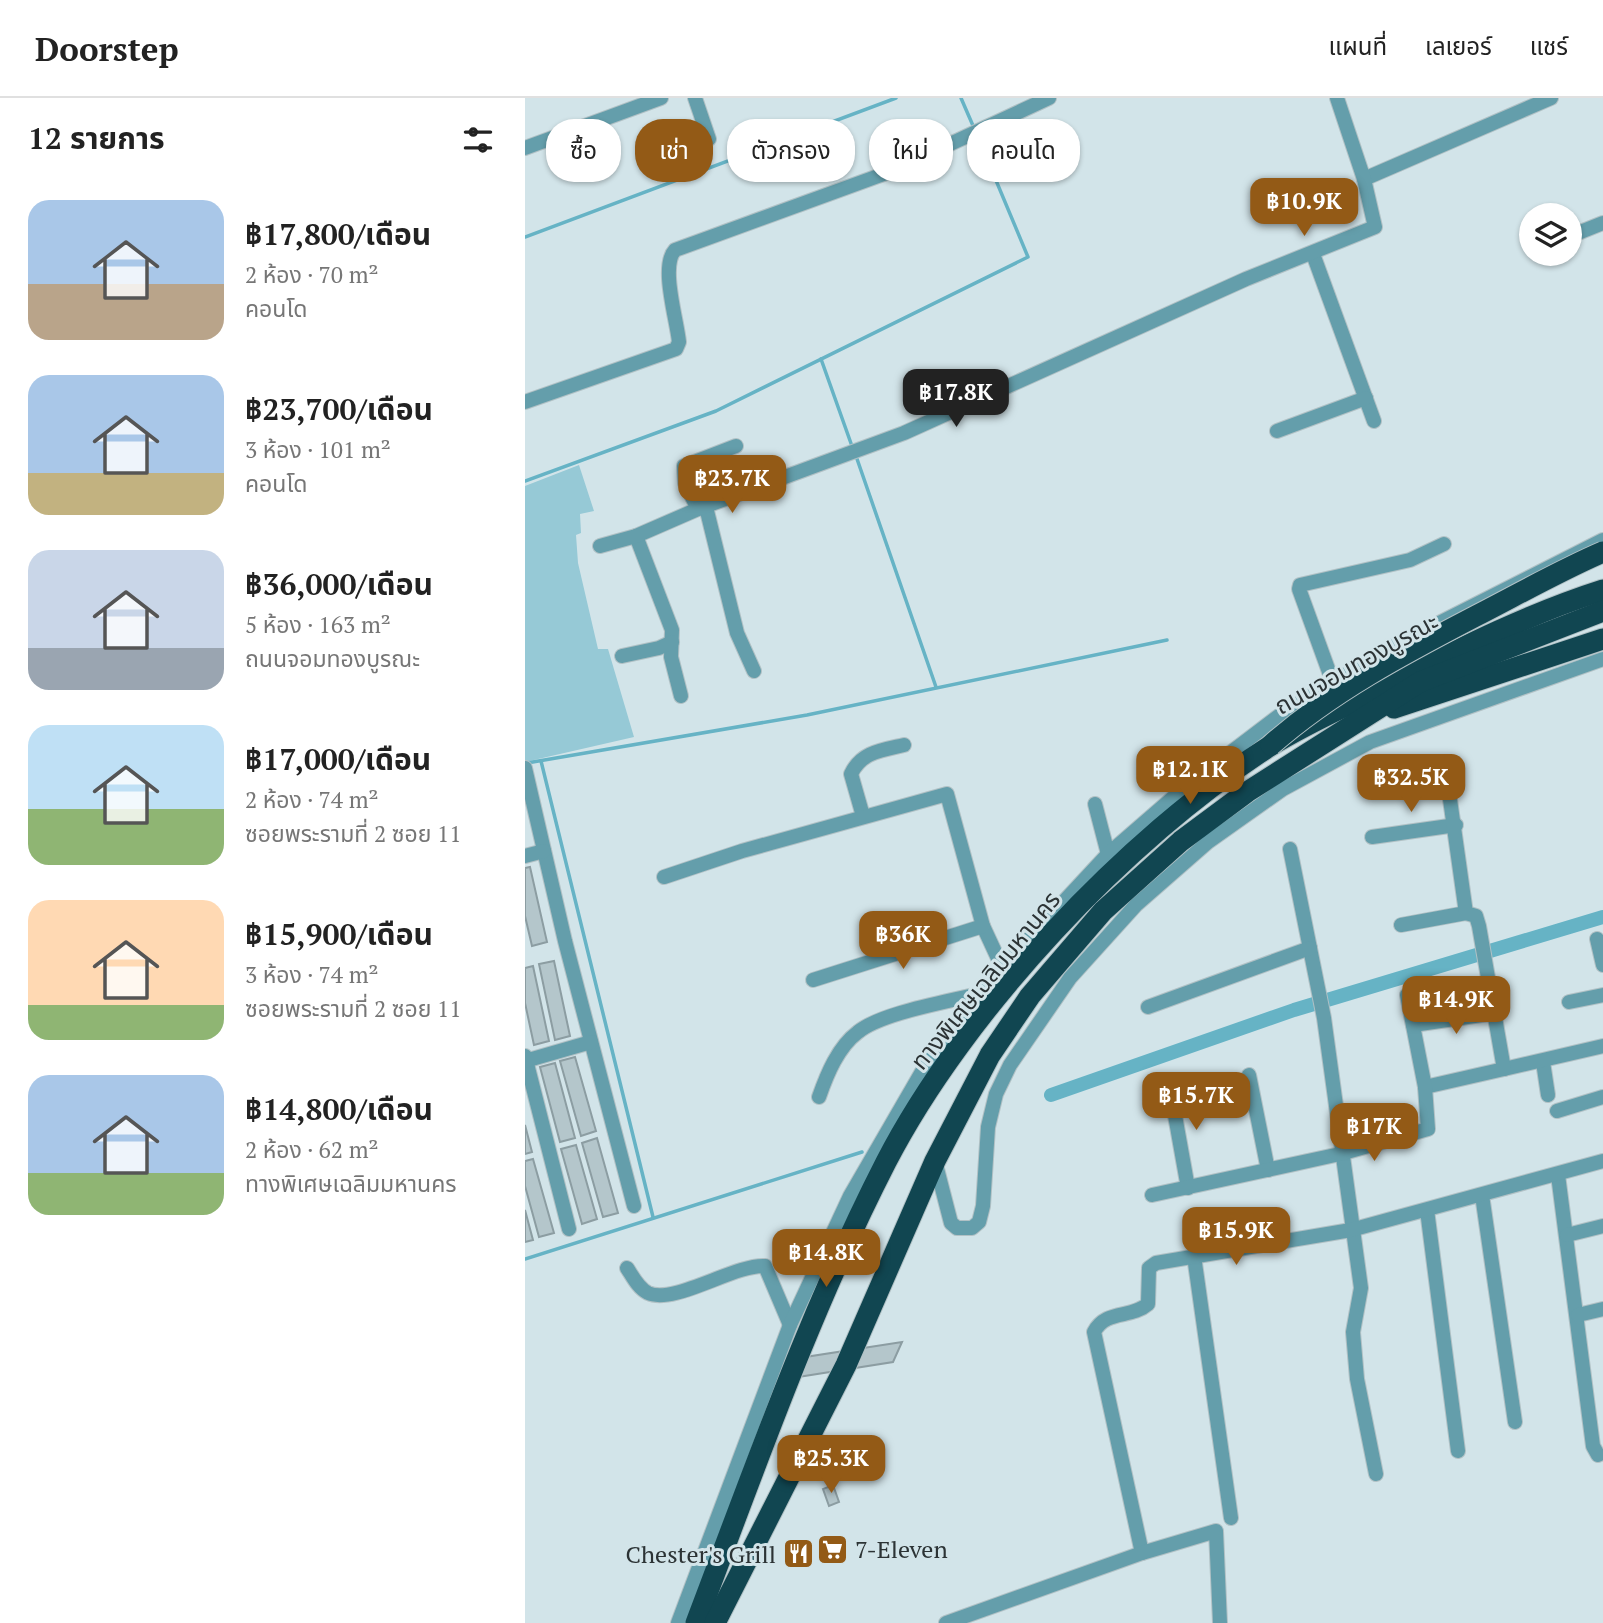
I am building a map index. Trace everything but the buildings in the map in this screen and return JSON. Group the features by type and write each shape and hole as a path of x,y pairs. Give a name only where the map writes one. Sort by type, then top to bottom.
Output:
{"highway":[{"path":"1271,746 1305,715 1408,652 1563,569 1603,552"},
{"path":"1271,746 1487,634 1603,590"},
{"path":"1359,720 1420,682 1603,611"},
{"path":"1359,720 1600,646"},
{"name":"ทางพิเศษเฉลิมมหานคร","path":"715,1623 845,1364 935,1161 990,1055 1017,1016 1103,911 1181,841 1225,808 1359,720"},
{"name":"ทางพิเศษเฉลิมมหานคร","path":"694,1623 828,1284 887,1160 943,1069 1010,983 1105,878 1163,827 1271,746"}],"street":[{"path":"695,98 702,119"},
{"path":"525,402 676,349 679,342 668,271 675,250 892,171 973,131 1049,98"},
{"path":"600,546 636,536 1037,375 1246,279 1375,227 1364,179 1337,98"},
{"path":"1364,179 1551,98"},
{"path":"525,148 654,99"},
{"path":"1582,231 1603,223"},
{"path":"1313,254 1374,421"},
{"path":"1277,430 1366,398"},
{"path":"736,446 684,466 685,483 702,508 737,633 754,671"},
{"path":"636,536 672,630 675,678 681,696"},
{"name":"ถนนจอมทองบูรณะ","path":"678,1623 790,1325 850,1196 901,1105 946,1033 978,994 1108,854 1184,788 1280,715 1332,680 1383,652 1603,540"},
{"path":"1332,680 1318,650 1299,589 1300,584 1410,560 1444,544"},
{"name":"ถนนจอมทองบูรณะ","path":"694,1623 775,1406 865,1197 889,1148 935,1073 1007,978 1140,839 1264,741 1432,645 1603,559"},
{"path":"622,656 659,648 672,642"},
{"path":"935,1161 951,1223 957,1228 972,1228 979,1222 983,1206 988,1127 996,1094 1010,1065 1070,978 1136,905 1208,842 1283,789 1370,742 1600,646"},
{"path":"863,816 851,774 855,765 872,752 904,745"},
{"path":"1445,764 1456,825 1466,913"},
{"path":"525,768 591,1042 634,1206"},
{"path":"664,877 742,851 947,794 982,926 1002,967"},
{"path":"1095,804 1108,854"},
{"path":"1372,837 1456,825"},
{"path":"1290,849 1324,1018 1340,1154 1361,1295 1353,1332 1357,1379 1376,1474"},
{"path":"525,856 544,851"},
{"path":"1401,925 1466,913 1476,916 1504,1069"},
{"path":"813,980 982,926"},
{"path":"1597,939 1603,965"},
{"path":"1148,1007 1310,948"},
{"path":"819,1097 828,1071 857,1032 875,1022 978,994"},
{"path":"1152,1195 1340,1154 1428,1129 1425,1087 1407,995"},
{"path":"1569,1002 1603,995"},
{"path":"1413,1025 1495,1013"},
{"path":"569,1228 525,1059 591,1042"},
{"path":"1425,1087 1543,1062 1603,1046"},
{"path":"1543,1062 1548,1094"},
{"path":"1249,1075 1268,1170"},
{"path":"1169,1082 1188,1188"},
{"path":"1557,1111 1603,1097"},
{"path":"1142,1553 1094,1332 1099,1322 1108,1317 1142,1310 1148,1304 1149,1268 1157,1263 1194,1256 1351,1230 1603,1161"},
{"path":"1558,1175 1593,1446 1598,1455"},
{"path":"1482,1195 1515,1422"},
{"path":"1427,1210 1458,1451"},
{"path":"1567,1235 1603,1226"},
{"path":"1194,1256 1231,1518"},
{"path":"627,1268 638,1286 656,1295 679,1292 765,1266 790,1325"},
{"path":"1578,1315 1603,1309"},
{"path":"946,1623 982,1617 1142,1553 1216,1531 1220,1623"}],"shaded area":[{"path":"579,465 594,511 580,514 581,533 576,535 578,563 598,649 608,649 634,737 525,762 525,486"}],"waterway":[{"path":"525,237 896,98"},
{"path":"961,98 970,119"},
{"path":"525,481 716,411 1028,257 997,182"},
{"path":"821,359 853,449"},
{"path":"856,456 936,687"},
{"path":"527,763 807,715 1167,640"},
{"path":"541,761 653,1217"},
{"path":"1051,1095 1294,1010 1603,917"},
{"path":"525,1259 862,1152"}],"place":[{"name":"7-Eleven","path":"832,1549"},
{"name":"Chester's Grill","path":"799,1554"}]}
